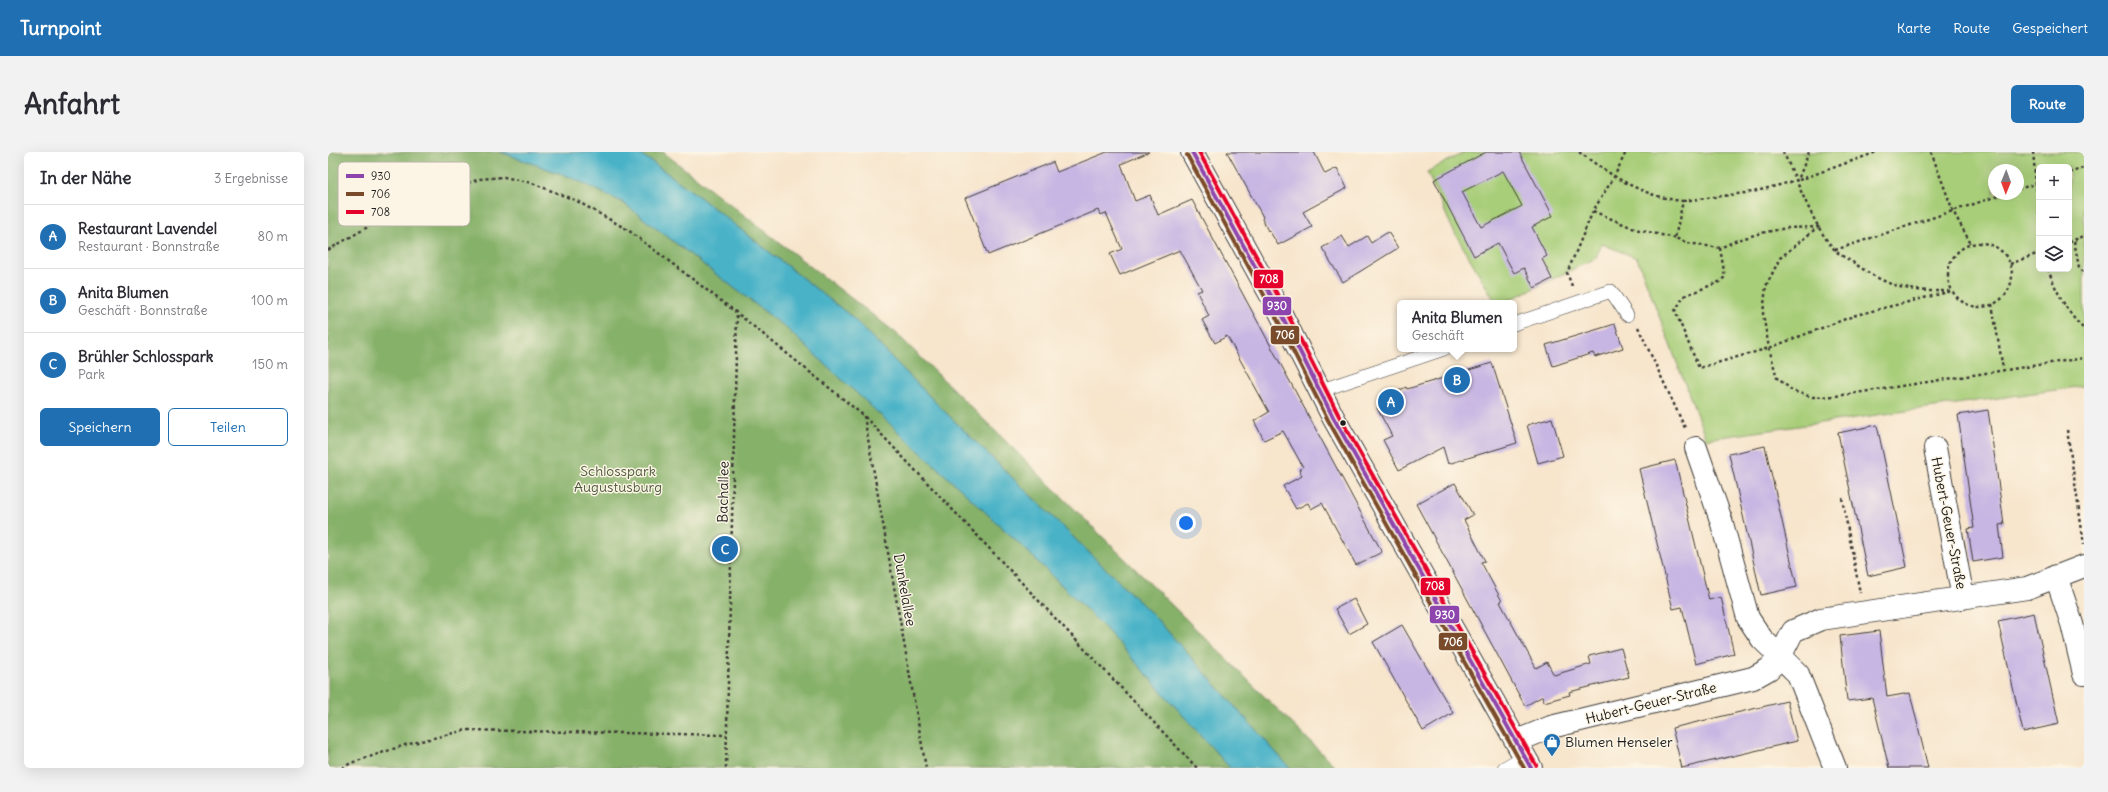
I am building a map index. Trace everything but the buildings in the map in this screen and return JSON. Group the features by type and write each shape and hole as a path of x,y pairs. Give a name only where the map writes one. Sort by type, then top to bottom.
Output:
{"street":[{"path":"1192,152 1279,310 1319,391 1524,755"},
{"path":"1696,448 1721,520 1748,618 1762,639 1798,674 1835,768"},
{"name":"Hubert-Geuer-Straße","path":"1936,448 1963,598"},
{"name":"Hubert-Geuer-Straße","path":"1524,755 1551,727 1753,678 1769,669 1780,656 1793,631 1820,618 2026,588 2084,566"},
{"path":"2056,576 2072,624 2084,674"}],"lane":[{"path":"1517,323 1611,291 1627,315"},
{"path":"1319,391 1435,352"},
{"path":"1504,768 1524,755"}],"path":[{"path":"1579,152 1614,176 1643,192 1683,201 1753,192 1798,180 1877,152"},
{"path":"1579,301 1567,272 1593,211 1614,176 1626,152"},
{"path":"1783,152 1798,180 1819,226 1834,250 1864,271 1897,287 1925,292 1952,291"},
{"path":"1798,180 1809,152"},
{"path":"1932,152 1954,211 1971,244"},
{"path":"2033,152 2036,171"},
{"path":"2072,172 2084,168"},
{"path":"470,182 480,179 504,177 532,183 577,201 628,230 737,313 864,416 1198,768"},
{"path":"2024,188 2036,184"},
{"path":"1834,250 1988,199"},
{"path":"1675,238 1683,201"},
{"path":"1593,211 1635,229 1675,238 1688,243 1720,248 1735,241 1766,232 1819,226"},
{"path":"328,250 369,226"},
{"path":"1819,226 1780,258 1766,286 1763,314 1769,348 1777,378 1793,391 1812,396 1836,396 2003,369 2084,358"},
{"path":"2084,236 2074,240 2079,267 2084,273"},
{"path":"1983,243 1994,246 2004,254 2010,264 2012,273 2009,287 2000,299 1992,304 1981,306 1970,305 1960,300 1952,291 1948,280 1948,269 1953,258 1961,250 1971,244 1983,243"},
{"path":"1720,248 1725,277 1719,282 1684,296 1675,311 1699,368 1769,348 1856,314 1952,291"},
{"path":"2010,264 2036,254"},
{"path":"2049,272 2053,284 2073,319 2084,329"},
{"path":"1992,304 2003,369"},
{"name":"Bachallee","path":"726,768 737,313"},
{"path":"1627,315 1639,329 1696,448"},
{"name":"Dunkelallee","path":"864,416 926,768"},
{"path":"2066,430 2084,546"},
{"path":"1842,498 1863,611"},
{"path":"342,768 352,763 405,745 466,730 727,735"}],"green space":[{"name":"Schlosspark Augustusburg","path":"328,152 500,152 570,177 622,202 785,327 1021,545 1105,628 1230,768 328,768"},
{"path":"635,152 663,152 896,333 1337,768 1290,768 1154,616 940,407 852,317 697,195 645,157"},
{"path":"1465,152 2084,152 2084,386 1706,439 1637,258 1602,244 1596,258 1509,300 1494,300 1453,230 1427,172"}],"water":[{"path":"500,152 635,152 645,157 697,195 852,317 940,407 1154,616 1290,768 1230,768 1105,628 1021,545 785,327 622,202 570,177"}],"transit line":[{"name":"930","path":"1192,152 1279,310 1333,417 1531,768"},
{"name":"708","path":"1199,152 1284,307 1338,414 1536,765"},
{"name":"706","path":"1187,155 1274,313 1328,420 1524,768"}],"place":[{"name":"Anita Blumen","path":"1457,380"},
{"name":"Restaurant Lavendel","path":"1391,402"},
{"name":"Brühler Schlosspark","path":"725,549"},
{"name":"Blumen Henseler","path":"1552,757"}]}
